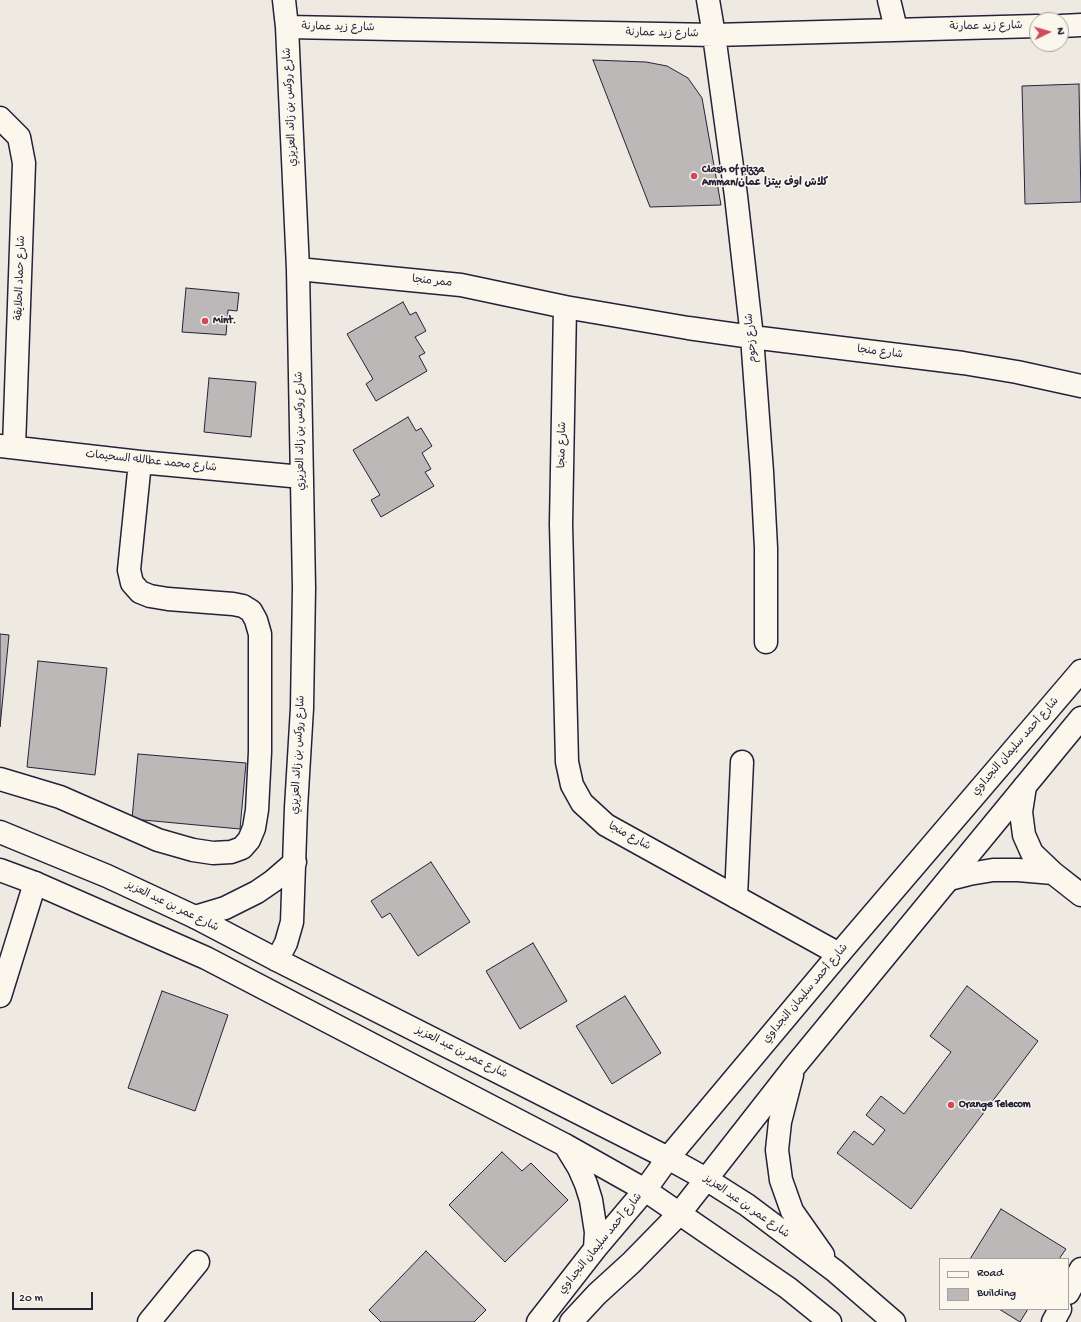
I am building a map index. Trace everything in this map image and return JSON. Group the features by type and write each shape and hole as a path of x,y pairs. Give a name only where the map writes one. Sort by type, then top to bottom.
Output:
{"street":[{"name":"شارع روكس بن زائد العزيزي","path":"277,960 286,943 292,922 296,808 302,708 304,588 298,269 287,27 284,0"},
{"name":"شارع زحوم","path":"708,0 736,196 752,337 766,540 766,642"},
{"path":"889,0 896,29"},
{"path":"1069,26 1081,25"},
{"name":"شارع زيد عمارنة","path":"287,27 714,35 1029,26"},
{"name":"شارع حماد الحلايقة","path":"0,118 19,137 24,163 7,446"},
{"name":"ممر منجا","path":"298,269 461,285 565,307"},
{"name":"شارع منجا","path":"839,954 606,824 582,803 572,785 567,762 561,524 565,307 752,337 963,363 1017,372 1081,386"},
{"name":"شارع محمد عطالله السحيمات","path":"7,446 140,462 302,477"},
{"path":"0,778 60,798 158,840 193,850 213,853 231,852 242,848 249,840 254,828 260,752 260,634 256,620 251,611 243,606 168,600 140,592 132,583 129,570 140,462"},
{"name":"شارع أحمد سليمان النجداوي","path":"538,1322 595,1249 645,1190 668,1158 839,954 1081,671"},
{"path":"571,1322 597,1294 679,1214 794,1067 1081,718"},
{"path":"736,897 742,762"},
{"path":"1025,786 1022,812 1024,834 1032,853 1053,873 1081,895"},
{"name":"شارع عمر بن عبد العزيز","path":"0,832 107,876 195,918 668,1158 706,1179 746,1205 835,1271 894,1322"},
{"path":"195,918 225,908 257,892 273,881 295,862"},
{"path":"0,870 35,883 206,958 565,1145 645,1190 788,1288 830,1322"},
{"path":"949,879 993,870 1018,870 1053,873"},
{"path":"0,996 35,883"},
{"path":"794,1067 780,1122 777,1150 781,1180 792,1211 835,1271"},
{"path":"565,1145 579,1168 591,1200 596,1232 595,1249"},
{"path":"149,1322 198,1262"},
{"path":"1069,1291 1081,1269"},
{"path":"1053,1322 1059,1310"}],"building":[{"path":"593,60 646,62 667,66 688,78 702,98 721,205 650,207"},
{"path":"1079,84 1081,202 1025,204 1022,86"},
{"name":"Mint.","path":"186,288 239,293 237,311 228,310 226,335 182,332"},
{"path":"403,302 410,315 416,312 426,331 415,337 425,353 419,356 427,371 376,401 366,384 373,379 347,334"},
{"path":"209,378 256,382 251,437 204,432"},
{"path":"408,417 416,431 421,428 432,446 422,453 431,469 425,472 434,486 381,517 371,500 380,495 353,450"},
{"path":"0,634 9,635 0,727"},
{"path":"38,661 107,668 95,775 27,767"},
{"path":"138,754 246,763 240,829 132,819"},
{"path":"431,862 470,922 418,956 390,913 382,918 371,901"},
{"path":"533,943 567,1001 520,1029 486,971"},
{"name":"Orange Telecom","path":"967,986 1038,1041 911,1209 837,1153 854,1131 873,1145 885,1130 866,1115 881,1096 904,1114 951,1052 930,1036"},
{"path":"162,991 228,1015 195,1111 128,1088"},
{"path":"625,996 661,1053 612,1084 576,1026"},
{"path":"502,1152 522,1171 531,1163 568,1200 505,1262 449,1205"},
{"path":"1001,1209 1066,1249 1060,1258 971,1258"},
{"path":"426,1251 486,1310 474,1322 381,1322 369,1310"},
{"path":"1001,1310 1027,1310 1020,1322"}],"place":[{"name":"Clash of pizza Amman/كلاش اوف بيتزا عمان","path":"694,176"},
{"name":"Mint.","path":"205,321"},
{"name":"Orange Telecom","path":"951,1105"}]}
